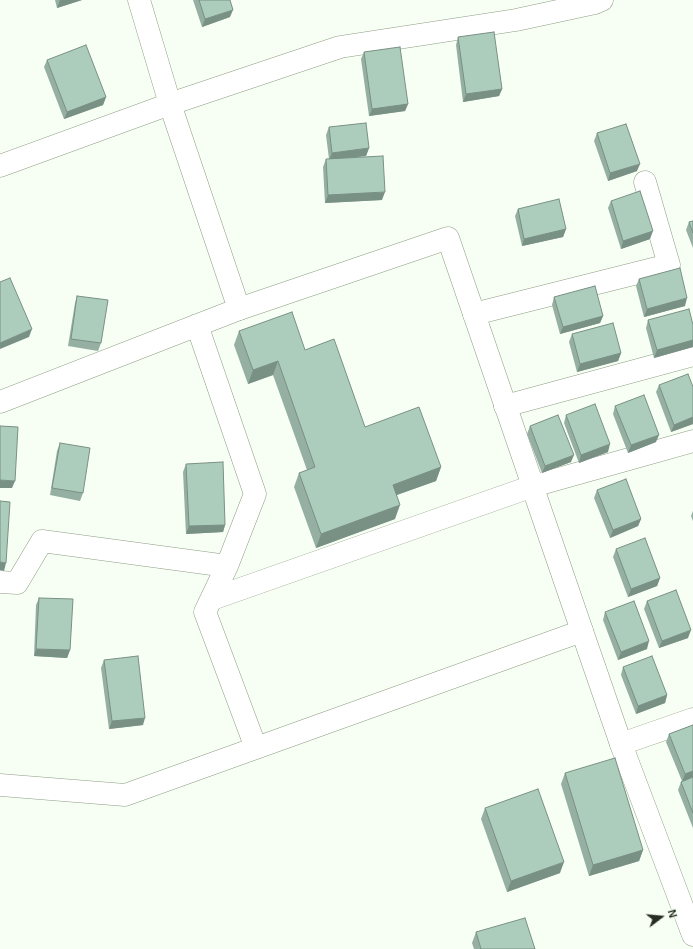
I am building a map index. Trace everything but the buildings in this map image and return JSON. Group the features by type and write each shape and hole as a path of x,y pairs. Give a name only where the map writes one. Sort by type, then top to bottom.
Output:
{"street":[{"path":"139,0 170,104 239,309"},
{"path":"0,166 170,104 340,47 516,20 553,6 595,3 602,0"},
{"path":"474,314 669,265 645,182"},
{"path":"0,402 239,309 448,238 621,744 693,935"},
{"path":"197,325 255,494 227,566 205,612 256,748"},
{"path":"505,406 693,355"},
{"path":"212,599 533,486 693,441"},
{"path":"0,582 17,583 42,540 227,566"},
{"path":"0,785 125,795 582,631"},
{"path":"621,744 693,719"}]}
